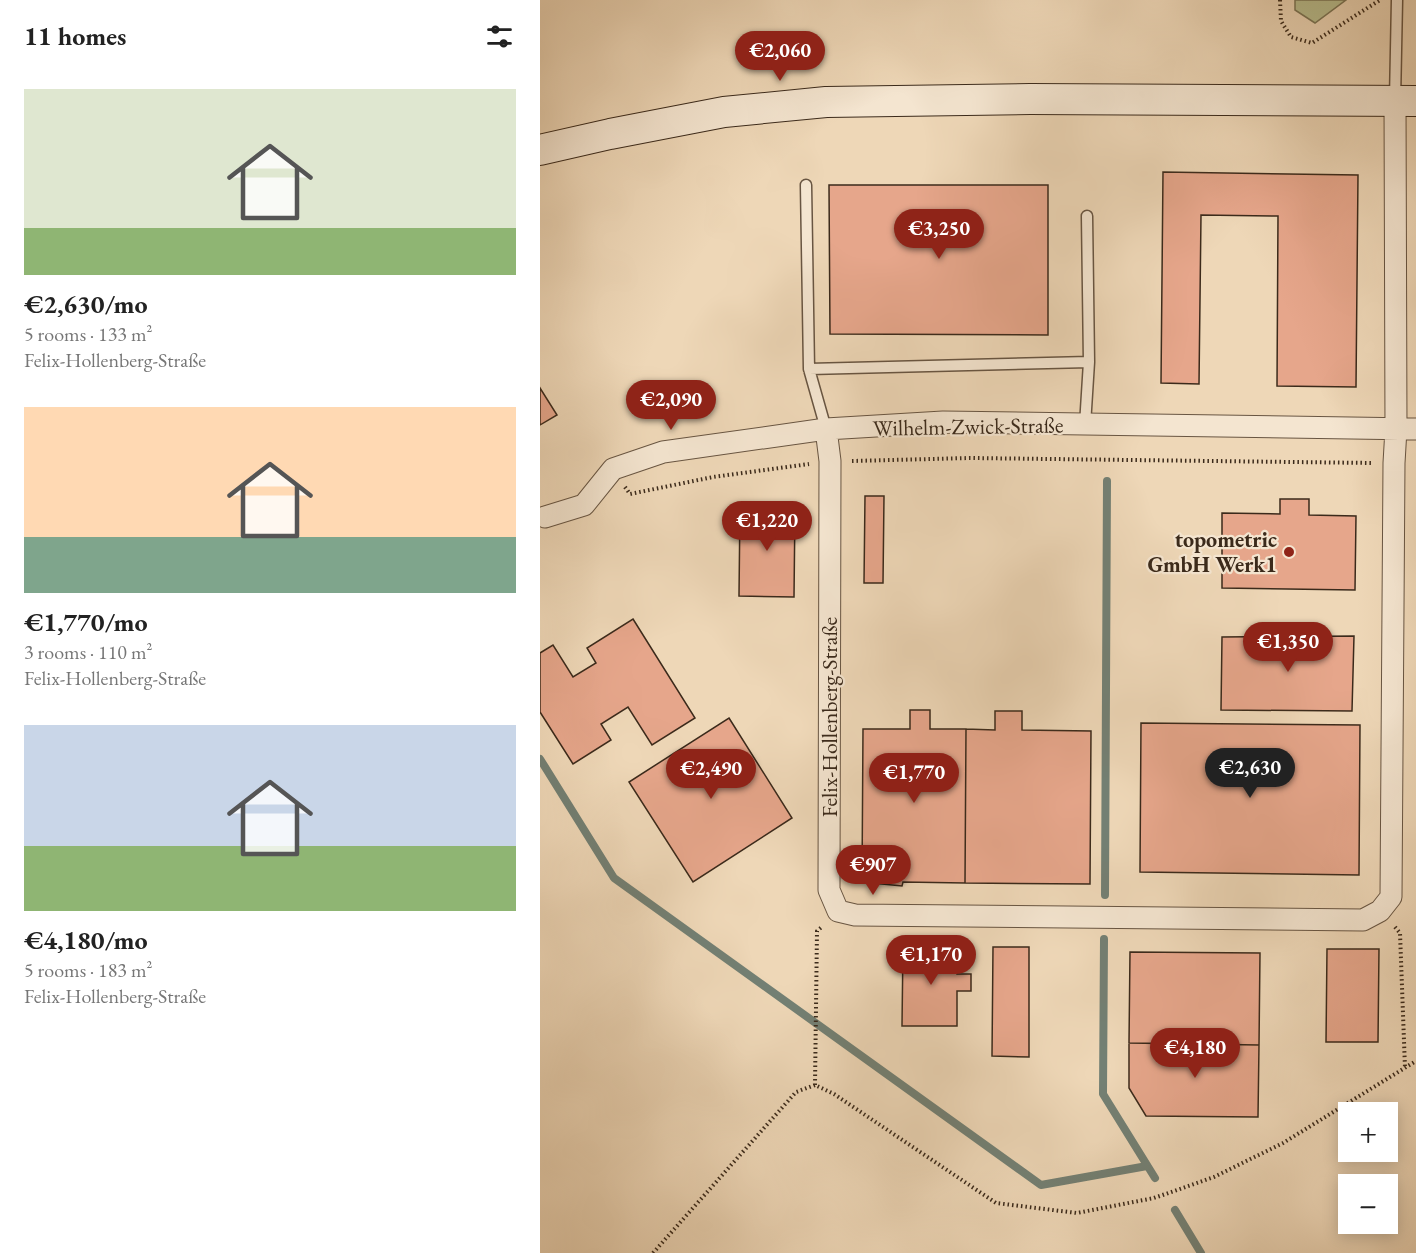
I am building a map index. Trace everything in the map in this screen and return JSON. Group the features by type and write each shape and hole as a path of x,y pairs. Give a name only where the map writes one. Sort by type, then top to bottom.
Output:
{"main road":[{"path":"540,150 724,112 826,102 1030,99 1406,101"}],"street":[{"path":"838,911 855,915 1372,916 1391,897 1394,463 1406,429 1406,101"},
{"name":"Wilhelm-Zwick-Straße","path":"614,469 663,452 826,429 943,422 1406,429"},
{"name":"Felix-Hollenberg-Straße","path":"826,429 831,461 829,890 838,911"},
{"path":"544,517 584,505 614,469"}],"lane":[{"path":"1397,0 1406,101"},
{"path":"806,185 808,369 826,429"},
{"path":"1086,425 1089,362 1087,216"},
{"path":"808,369 1089,362"}],"path":[{"path":"1280,0 1281,21 1291,37 1312,43 1380,0"},
{"path":"614,469 630,494 713,477 831,461 970,459 1394,463"},
{"path":"815,1085 817,931 838,911"},
{"path":"1372,916 1400,933 1405,1068"},
{"path":"653,1253 796,1092 815,1085 834,1094 996,1203 1077,1213 1154,1198 1214,1177 1283,1143 1416,1061"}],"green space":[{"path":"1295,0 1346,0 1315,23 1295,10"}],"building":[{"path":"1163,172 1358,175 1356,387 1277,386 1278,216 1201,215 1199,384 1161,383"},
{"path":"829,185 1048,185 1048,335 830,334"},
{"path":"540,388 557,415 540,425"},
{"path":"865,496 884,496 883,583 864,583"},
{"name":"topometric GmbH Werk1","path":"1280,499 1309,499 1309,515 1356,516 1355,590 1222,588 1222,513 1280,514"},
{"path":"740,506 795,507 794,597 739,596"},
{"path":"633,619 695,718 652,745 628,707 601,724 611,740 573,764 540,712 540,653 553,645 573,677 596,663 587,648"},
{"path":"1354,636 1352,711 1221,710 1222,637"},
{"path":"910,710 930,710 930,729 966,729 965,883 903,882 902,886 862,882 863,729 910,729"},
{"path":"995,711 1022,711 1022,730 1091,731 1090,884 965,883 966,729 995,730"},
{"path":"729,718 792,818 693,882 629,782"},
{"path":"1141,723 1360,725 1359,875 1140,872"},
{"path":"903,946 948,946 957,958 957,974 971,974 971,991 957,991 957,1026 902,1026"},
{"path":"993,947 1029,947 1029,1057 992,1056"},
{"path":"1327,949 1379,949 1378,1042 1326,1042"},
{"path":"1130,952 1260,953 1259,1045 1129,1043"},
{"path":"1129,1043 1259,1045 1258,1117 1146,1116 1129,1088"}],"waterway":[{"path":"1105,895 1107,481"},
{"path":"540,759 614,878 1041,1185 1147,1166"},
{"path":"1104,939 1103,1094 1155,1178"},
{"path":"1175,1210 1201,1253"}],"place":[{"name":"topometric GmbH Werk1","path":"1289,552"}]}
